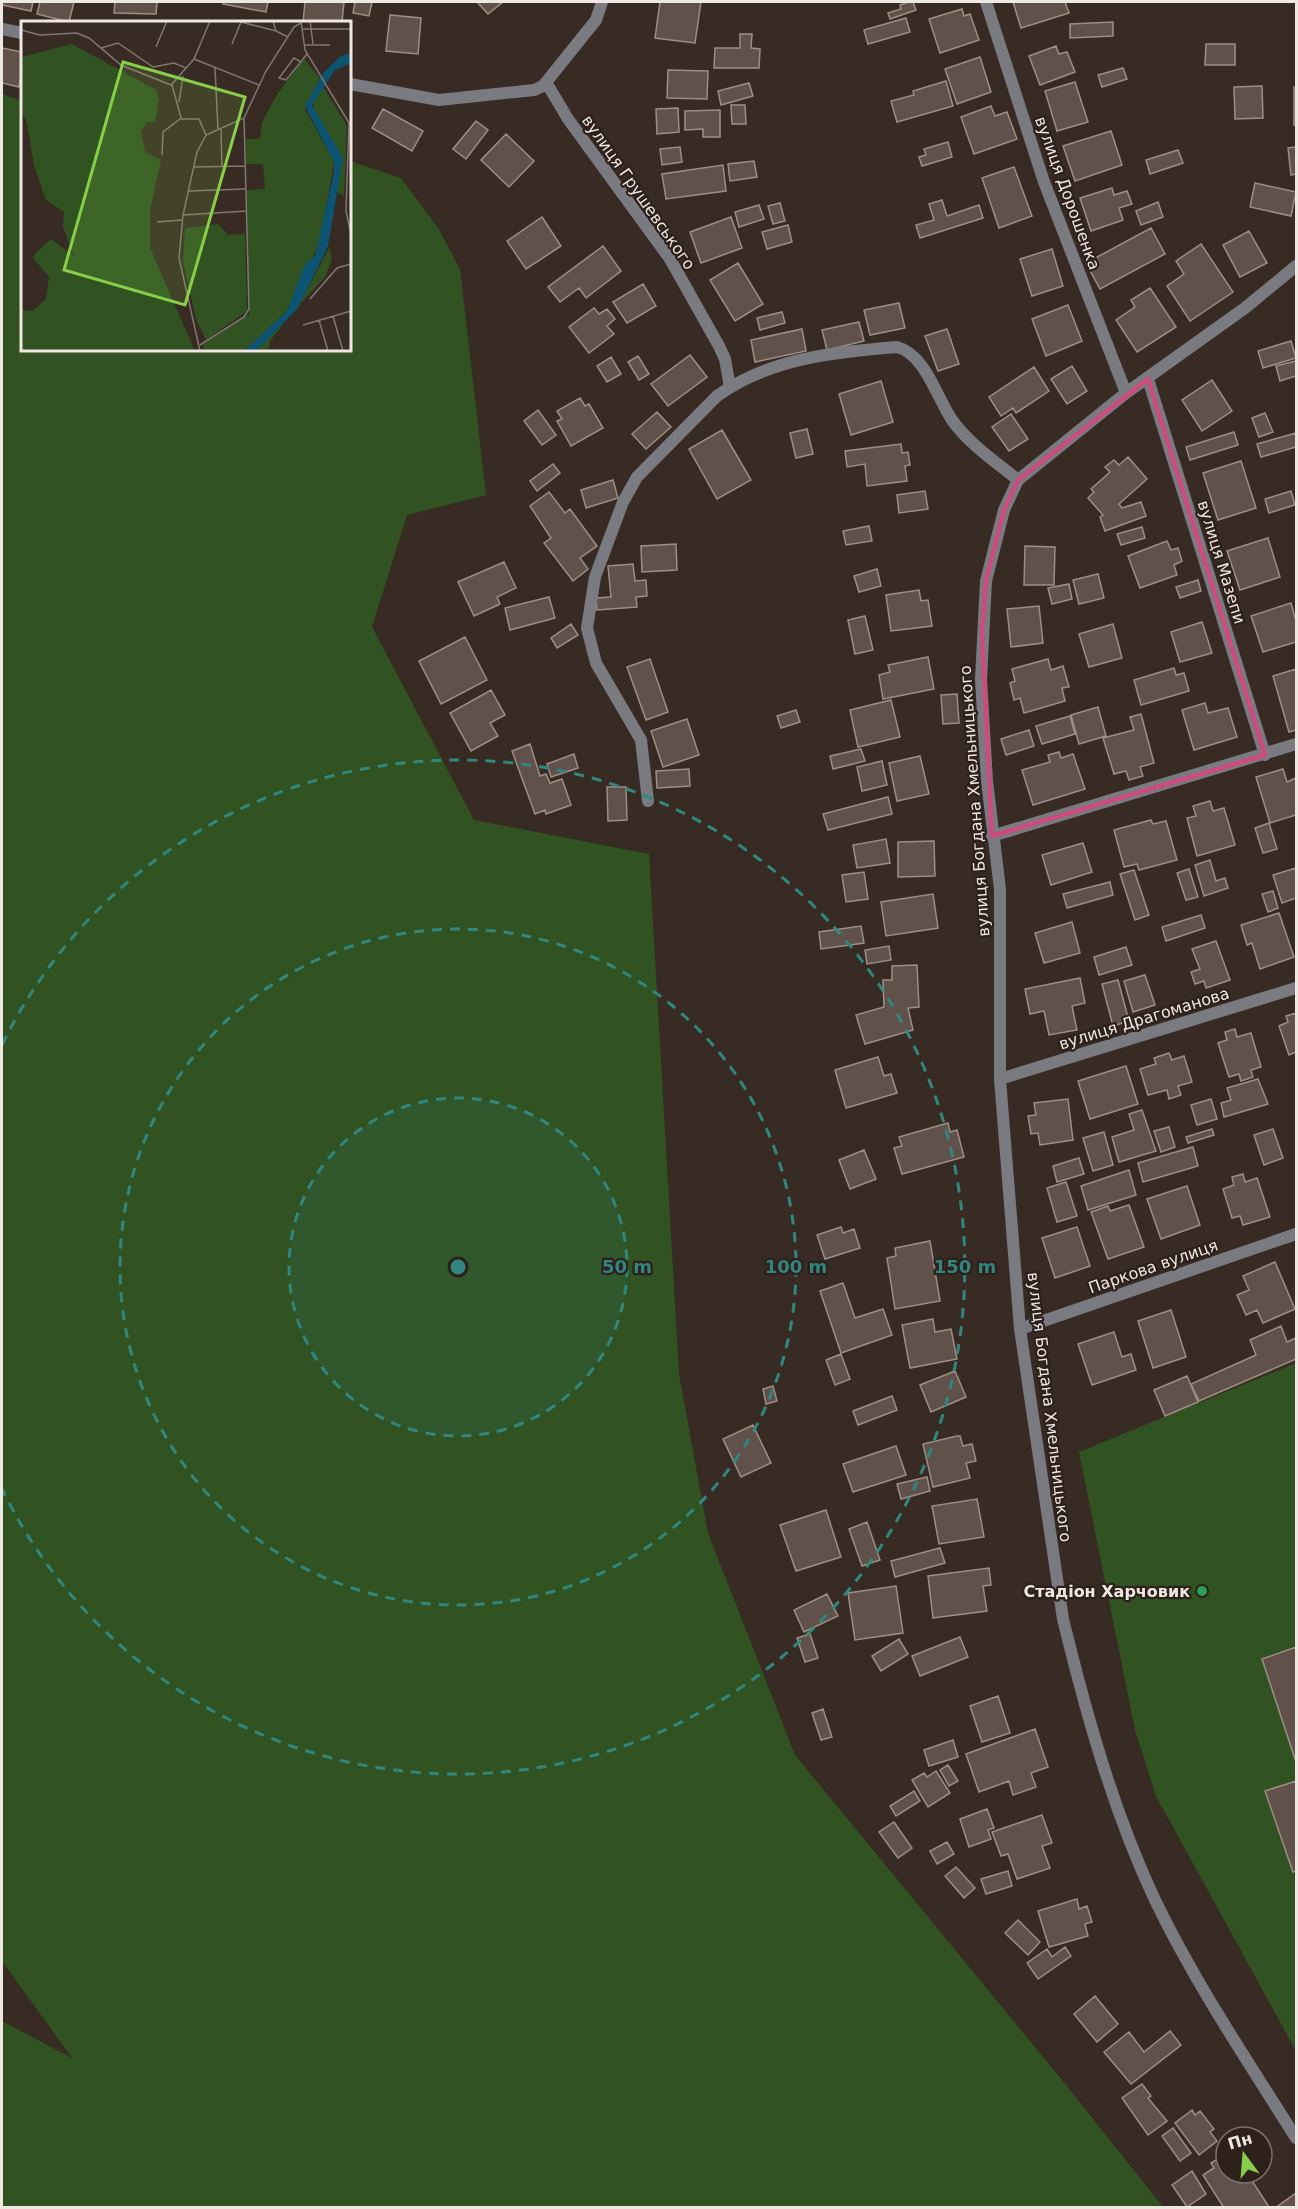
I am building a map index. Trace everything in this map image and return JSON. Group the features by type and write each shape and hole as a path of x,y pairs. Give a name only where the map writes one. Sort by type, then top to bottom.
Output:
{"street":[{"path":"351,84 439,100 534,90 545,84 596,20 602,2"},
{"name":"вулиця Дорошенка","path":"986,2 1044,182 1126,393"},
{"path":"2,29 21,33"},
{"name":"вулиця Грушевського","path":"545,84 670,259 719,346 725,359 730,387"},
{"name":"вулиця Богдана Хмельницького","path":"1296,266 1245,308 1126,393 1018,480 1004,510 986,581 981,679 992,836 1000,889 1000,1079 1020,1329 1063,1619 1074,1665 1124,1824 1154,1898 1187,1962 1296,2138"},
{"path":"648,801 641,740 596,663 587,628 595,577 623,502 637,477 717,396 763,371 803,359 849,351 897,347 905,349 917,358 945,408 965,435 1018,480"},
{"name":"вулиця Мазепи","path":"1148,379 1265,754"},
{"path":"992,836 1296,744"},
{"name":"вулиця Драгоманова","path":"1000,1079 1296,988"},
{"name":"Паркова вулиця","path":"1020,1329 1296,1234"}],"highlighted area":[{"path":"1148,379 1265,755 992,836 982,633 986,581 1004,510 1018,480"}],"green space":[{"path":"2,94 21,101 21,351 351,351 351,161 401,178 438,228 460,269 486,495 407,515 372,627 474,820 649,854 679,1374 708,1533 795,1755 1066,2085 1163,2207 2,2207 2,2021 72,2058 2,1961"},
{"name":"Стадіон Харчовик","path":"1296,1363 1296,2051 1156,1796 1135,1730 1079,1452"}],"building":[{"path":"2,2 33,2 31,11 2,5"},
{"path":"40,2 74,2 69,21 37,14"},
{"path":"115,2 157,2 156,14 114,13"},
{"path":"224,2 268,2 266,12 223,4"},
{"path":"305,2 344,2 342,21 303,21"},
{"path":"355,2 372,2 369,16 353,13"},
{"path":"477,2 503,2 488,14"},
{"path":"660,2 701,2 695,43 655,38"},
{"path":"913,2 916,10 890,19 888,13 901,9 900,5"},
{"path":"1013,2 1065,2 1069,13 1021,28"},
{"path":"962,9 964,16 970,14 979,40 940,53 929,19"},
{"path":"390,15 421,18 418,54 386,51"},
{"path":"906,18 910,32 868,44 864,30"},
{"path":"1113,22 1113,36 1070,38 1070,24"},
{"path":"740,34 752,34 751,48 760,49 759,68 714,68 715,48 740,48"},
{"path":"1206,44 1235,44 1235,65 1205,65"},
{"path":"1056,46 1059,54 1067,52 1075,72 1040,85 1029,56"},
{"path":"2,48 21,52 19,87 2,83"},
{"path":"980,57 991,92 957,104 945,69"},
{"path":"1123,68 1127,79 1102,87 1098,75"},
{"path":"668,70 708,71 707,99 667,98"},
{"path":"946,81 953,106 897,122 891,101 914,95 913,91"},
{"path":"1075,82 1088,122 1057,131 1045,91"},
{"path":"749,83 753,96 721,105 718,91"},
{"path":"1262,86 1263,118 1235,119 1234,87"},
{"path":"1294,87 1296,87 1296,125 1294,125"},
{"path":"731,105 745,105 746,124 732,124"},
{"path":"991,106 995,116 1007,112 1017,139 974,154 961,117"},
{"path":"678,108 679,132 657,134 656,109"},
{"path":"383,109 423,131 412,151 372,128"},
{"path":"720,110 720,137 703,137 703,129 685,130 685,111"},
{"path":"476,121 488,130 466,159 453,149"},
{"path":"1111,131 1122,165 1075,181 1063,146"},
{"path":"506,134 534,161 509,187 481,160"},
{"path":"948,142 952,157 922,166 919,157 926,155 924,149"},
{"path":"680,147 682,162 662,165 660,149"},
{"path":"1296,147 1296,174 1291,175 1288,148"},
{"path":"1178,150 1183,163 1150,174 1146,160"},
{"path":"754,161 757,177 730,181 728,164"},
{"path":"723,165 726,191 666,199 662,174"},
{"path":"1014,167 1032,216 999,228 982,178"},
{"path":"1255,183 1296,192 1291,216 1250,207"},
{"path":"1112,188 1114,195 1127,191 1132,204 1119,208 1123,220 1091,231 1080,198"},
{"path":"942,200 947,216 979,205 983,218 920,238 916,225 934,220 929,204"},
{"path":"1158,202 1163,217 1141,225 1136,211"},
{"path":"780,203 785,221 773,224 768,206"},
{"path":"759,205 764,219 739,227 735,212"},
{"path":"542,217 561,246 526,269 507,241"},
{"path":"731,217 742,248 701,263 690,232"},
{"path":"788,225 792,242 767,249 762,232"},
{"path":"1151,228 1165,254 1100,289 1086,263"},
{"path":"1249,231 1267,263 1240,277 1223,245"},
{"path":"1201,244 1233,292 1190,321 1167,286 1184,274 1176,261"},
{"path":"603,246 621,271 586,298 579,288 560,302 548,287"},
{"path":"1052,249 1063,286 1032,296 1020,259"},
{"path":"738,263 763,304 735,321 710,280"},
{"path":"643,284 656,306 627,323 613,302"},
{"path":"1150,288 1176,327 1137,352 1116,320 1135,307 1131,300"},
{"path":"899,303 905,328 870,335 864,310"},
{"path":"1068,305 1082,341 1046,356 1032,319"},
{"path":"594,308 599,314 607,309 615,319 607,326 614,334 589,353 569,327"},
{"path":"782,312 785,323 760,330 757,318"},
{"path":"859,322 864,341 827,350 822,330"},
{"path":"802,329 806,351 755,362 751,340"},
{"path":"947,329 959,364 938,371 925,336"},
{"path":"1291,341 1296,358 1263,368 1258,351"},
{"path":"690,355 707,377 668,406 651,384"},
{"path":"638,356 649,374 639,380 628,362"},
{"path":"611,357 621,374 607,382 597,366"},
{"path":"1296,361 1296,376 1280,381 1276,366"},
{"path":"1072,366 1087,391 1067,404 1051,379"},
{"path":"1034,367 1049,391 1016,413 1013,408 1001,416 989,397"},
{"path":"1212,380 1232,411 1202,431 1182,400"},
{"path":"881,381 893,422 851,435 839,394"},
{"path":"580,398 585,406 589,404 603,428 571,446 557,421 562,419 557,411"},
{"path":"538,410 556,435 542,445 524,421"},
{"path":"657,412 671,427 646,449 632,434"},
{"path":"1265,413 1273,432 1259,437 1252,418"},
{"path":"1011,414 1028,439 1009,451 992,427"},
{"path":"807,429 813,454 796,458 790,433"},
{"path":"722,430 751,480 717,499 689,449"},
{"path":"1234,432 1238,445 1190,460 1186,447"},
{"path":"1296,433 1296,447 1261,457 1257,444"},
{"path":"901,444 902,453 908,452 910,465 905,466 907,481 867,486 865,464 847,467 845,451"},
{"path":"1128,457 1147,479 1119,504 1122,508 1141,502 1146,516 1105,531 1100,517 1103,515 1088,498 1094,492 1091,489 1110,472 1105,467 1114,460 1119,465"},
{"path":"1241,461 1256,508 1218,520 1203,473"},
{"path":"553,464 560,473 537,491 530,481"},
{"path":"613,480 618,498 586,508 581,490"},
{"path":"925,491 928,509 899,513 897,495"},
{"path":"1291,491 1295,505 1269,513 1265,499"},
{"path":"549,492 565,513 570,509 597,546 580,558 588,569 573,581 544,543 551,538 530,506"},
{"path":"869,526 872,541 846,545 843,531"},
{"path":"1142,527 1145,538 1121,545 1117,534"},
{"path":"1268,538 1280,577 1240,590 1227,551"},
{"path":"1167,541 1171,550 1178,548 1182,561 1174,565 1177,575 1140,588 1128,556"},
{"path":"676,544 677,570 642,572 641,546"},
{"path":"1025,546 1055,547 1054,585 1024,585"},
{"path":"504,562 516,588 497,597 500,604 474,616 458,582"},
{"path":"633,564 635,581 646,580 647,596 636,597 637,607 597,610 596,598 611,597 608,566"},
{"path":"877,569 881,586 859,592 854,576"},
{"path":"1098,574 1104,598 1079,604 1073,580"},
{"path":"1198,580 1201,591 1180,598 1176,587"},
{"path":"1069,584 1072,599 1052,604 1048,588"},
{"path":"919,590 921,601 928,600 932,626 891,631 886,595"},
{"path":"549,597 555,618 510,630 505,608"},
{"path":"1291,603 1296,621 1296,642 1263,652 1251,616"},
{"path":"1039,606 1043,643 1011,647 1007,609"},
{"path":"865,616 873,650 855,654 848,620"},
{"path":"1202,622 1212,653 1180,662 1171,632"},
{"path":"571,624 578,635 557,648 551,638"},
{"path":"1113,624 1122,658 1089,667 1079,634"},
{"path":"465,637 487,680 441,704 419,661"},
{"path":"928,657 934,689 883,699 879,675 890,672 888,665"},
{"path":"650,659 668,712 646,720 627,667"},
{"path":"1048,659 1051,670 1063,666 1069,687 1062,688 1065,701 1024,713 1020,698 1014,700 1010,683 1015,681 1012,669"},
{"path":"1174,668 1176,675 1184,673 1189,691 1141,705 1134,680"},
{"path":"1296,669 1296,730 1289,732 1273,676"},
{"path":"491,690 505,715 490,723 498,736 471,751 450,713"},
{"path":"957,694 959,723 943,724 941,695"},
{"path":"891,700 900,737 858,747 850,710"},
{"path":"1205,703 1208,713 1228,708 1237,737 1194,750 1182,710"},
{"path":"1098,707 1106,736 1079,744 1071,715"},
{"path":"796,710 800,722 781,728 777,716"},
{"path":"1141,714 1154,763 1140,767 1143,776 1129,780 1126,771 1114,774 1103,738 1134,730 1130,717"},
{"path":"1070,716 1075,734 1042,744 1036,726"},
{"path":"687,719 699,755 663,767 651,731"},
{"path":"1029,730 1034,746 1006,755 1001,739"},
{"path":"530,744 540,776 546,774 550,783 562,779 571,805 546,814 545,810 535,814 512,751"},
{"path":"861,749 865,761 833,769 830,756"},
{"path":"1059,752 1061,758 1073,754 1085,789 1033,805 1022,770 1050,762 1048,755"},
{"path":"574,754 578,768 551,777 547,764"},
{"path":"920,756 929,794 897,801 889,763"},
{"path":"882,761 887,785 862,791 857,767"},
{"path":"689,769 690,786 657,788 656,771"},
{"path":"1283,769 1287,782 1296,778 1296,815 1270,823 1256,777"},
{"path":"607,787 626,787 627,820 608,821"},
{"path":"888,797 892,814 828,830 823,814"},
{"path":"1210,801 1213,811 1224,808 1235,845 1197,856 1187,818 1196,816 1193,806"},
{"path":"1151,820 1153,824 1166,821 1177,860 1139,870 1137,864 1124,867 1114,830"},
{"path":"1269,823 1277,849 1263,853 1255,828"},
{"path":"886,839 890,863 857,868 853,845"},
{"path":"934,841 935,876 898,877 898,842"},
{"path":"1083,843 1092,872 1051,885 1042,855"},
{"path":"1210,860 1216,881 1225,878 1228,888 1204,896 1195,865"},
{"path":"1296,868 1296,898 1282,903 1273,875"},
{"path":"1189,869 1198,897 1186,900 1177,873"},
{"path":"1134,870 1149,915 1135,920 1120,874"},
{"path":"864,872 868,899 846,902 842,875"},
{"path":"1110,882 1113,895 1067,908 1063,894"},
{"path":"1273,891 1278,908 1268,912 1262,894"},
{"path":"933,894 938,928 886,936 881,902"},
{"path":"1279,913 1294,957 1260,969 1252,943 1247,945 1241,925"},
{"path":"1201,915 1205,928 1166,941 1162,927"},
{"path":"1072,922 1080,953 1044,963 1035,933"},
{"path":"861,926 864,943 821,949 819,932"},
{"path":"1216,941 1230,980 1206,988 1204,981 1195,984 1191,972 1200,969 1192,949"},
{"path":"889,946 891,960 867,964 865,950"},
{"path":"1126,947 1132,965 1099,975 1094,957"},
{"path":"917,965 919,1007 908,1008 913,1030 865,1044 856,1015 884,1007 883,980 892,980 892,966"},
{"path":"1145,975 1155,1005 1133,1012 1124,981"},
{"path":"1080,978 1085,1003 1072,1006 1077,1030 1049,1035 1044,1011 1030,1014 1025,989"},
{"path":"1118,980 1129,1021 1113,1026 1102,984"},
{"path":"1296,1013 1296,1052 1289,1055 1279,1026 1288,1022 1286,1016"},
{"path":"1235,1029 1237,1037 1251,1033 1261,1067 1251,1070 1253,1077 1241,1081 1239,1074 1229,1077 1218,1043 1227,1040 1225,1032"},
{"path":"1169,1053 1172,1060 1184,1056 1192,1082 1178,1086 1181,1095 1169,1099 1167,1090 1148,1095 1140,1069 1156,1064 1154,1058"},
{"path":"878,1057 884,1076 891,1074 897,1093 846,1108 835,1070"},
{"path":"1126,1066 1138,1104 1090,1119 1078,1081"},
{"path":"1258,1079 1268,1104 1224,1117 1221,1103 1231,1100 1227,1088"},
{"path":"1068,1099 1073,1140 1040,1145 1038,1133 1031,1134 1028,1116 1036,1115 1034,1103"},
{"path":"1211,1099 1217,1119 1197,1125 1191,1105"},
{"path":"1142,1110 1156,1151 1119,1162 1112,1137 1134,1130 1129,1114"},
{"path":"948,1123 950,1132 957,1130 964,1157 902,1174 894,1148 902,1146 899,1137"},
{"path":"1169,1127 1175,1147 1161,1152 1154,1131"},
{"path":"1212,1129 1214,1135 1188,1143 1186,1137"},
{"path":"1273,1129 1283,1158 1264,1165 1254,1135"},
{"path":"1104,1132 1113,1165 1093,1171 1083,1138"},
{"path":"1193,1147 1198,1166 1143,1182 1138,1163"},
{"path":"864,1150 876,1179 850,1189 839,1160"},
{"path":"1079,1158 1084,1174 1057,1182 1053,1166"},
{"path":"1129,1170 1136,1195 1088,1210 1081,1186"},
{"path":"1243,1174 1245,1182 1257,1178 1270,1217 1243,1225 1240,1216 1232,1218 1223,1189 1234,1185 1232,1177"},
{"path":"1066,1182 1077,1216 1057,1222 1047,1188"},
{"path":"1187,1186 1200,1225 1161,1239 1147,1199"},
{"path":"1129,1205 1144,1247 1108,1259 1091,1212 1108,1206 1110,1211"},
{"path":"841,1227 843,1233 854,1229 860,1248 825,1259 817,1235"},
{"path":"1077,1227 1090,1266 1055,1278 1042,1238"},
{"path":"930,1241 940,1301 895,1309 887,1258 896,1256 895,1248"},
{"path":"1275,1262 1295,1309 1263,1323 1257,1310 1246,1315 1237,1295 1249,1290 1243,1276"},
{"path":"843,1283 855,1318 883,1309 892,1335 841,1353 820,1291"},
{"path":"1171,1310 1186,1357 1153,1368 1138,1321"},
{"path":"933,1319 935,1332 951,1329 957,1359 910,1368 902,1325"},
{"path":"1281,1326 1287,1342 1296,1338 1296,1359 1199,1401 1191,1384 1256,1355 1250,1340"},
{"path":"1114,1332 1122,1357 1131,1354 1136,1370 1092,1385 1078,1344"},
{"path":"841,1354 850,1379 835,1385 826,1360"},
{"path":"955,1371 966,1397 931,1412 920,1385"},
{"path":"1187,1376 1198,1402 1165,1416 1154,1390"},
{"path":"773,1386 777,1401 766,1404 763,1389"},
{"path":"892,1396 897,1410 858,1425 853,1411"},
{"path":"753,1425 771,1463 741,1477 723,1439"},
{"path":"960,1436 963,1446 972,1444 976,1461 966,1463 970,1478 933,1487 923,1444"},
{"path":"896,1446 906,1475 853,1492 843,1464"},
{"path":"927,1477 930,1491 901,1499 897,1484"},
{"path":"977,1499 984,1537 939,1544 932,1506"},
{"path":"826,1510 841,1557 796,1571 780,1525"},
{"path":"867,1522 880,1560 862,1566 849,1529"},
{"path":"940,1548 945,1563 895,1577 891,1561"},
{"path":"989,1568 991,1585 983,1586 987,1611 933,1618 928,1576"},
{"path":"896,1586 903,1633 855,1640 848,1593"},
{"path":"827,1594 838,1616 804,1632 794,1610"},
{"path":"810,1634 818,1658 805,1662 797,1638"},
{"path":"960,1637 968,1657 920,1676 912,1656"},
{"path":"899,1639 908,1654 881,1671 872,1656"},
{"path":"1296,1647 1296,1762 1262,1659"},
{"path":"998,1696 1010,1733 982,1742 970,1706"},
{"path":"823,1709 832,1737 821,1740 812,1713"},
{"path":"1035,1729 1048,1767 1031,1773 1036,1787 1013,1795 1009,1781 979,1792 966,1754"},
{"path":"953,1740 958,1757 929,1766 924,1750"},
{"path":"948,1765 958,1781 949,1786 940,1770"},
{"path":"936,1771 950,1793 928,1807 912,1780 924,1773 927,1777"},
{"path":"1296,1781 1296,1871 1293,1872 1265,1791"},
{"path":"914,1791 920,1801 896,1816 890,1806"},
{"path":"987,1809 994,1828 988,1830 991,1839 969,1847 960,1819"},
{"path":"1042,1815 1052,1843 1042,1846 1050,1868 1017,1879 1008,1854 1001,1856 992,1832"},
{"path":"894,1822 912,1848 898,1858 879,1832"},
{"path":"947,1842 954,1854 937,1864 930,1851"},
{"path":"956,1867 975,1888 964,1898 945,1876"},
{"path":"1008,1871 1012,1886 986,1894 981,1879"},
{"path":"1077,1899 1079,1909 1087,1906 1092,1922 1085,1924 1088,1936 1049,1947 1038,1911"},
{"path":"1018,1920 1040,1942 1028,1955 1005,1933"},
{"path":"1065,1947 1071,1956 1038,1979 1027,1963 1047,1949 1052,1957"},
{"path":"1095,1996 1118,2024 1097,2042 1074,2014"},
{"path":"1170,2031 1181,2045 1131,2084 1104,2052 1129,2032 1144,2052"},
{"path":"1142,2084 1151,2096 1148,2098 1167,2121 1148,2135 1122,2098"},
{"path":"1192,2110 1195,2115 1200,2111 1214,2129 1210,2132 1214,2137 1214,2143 1199,2155 1175,2123"},
{"path":"1173,2128 1191,2153 1180,2161 1162,2136"},
{"path":"1214,2168 1214,2185 1255,2185 1269,2207 1224,2208 1203,2175"},
{"path":"1192,2171 1206,2194 1187,2207 1172,2185"},
{"path":"1296,2193 1296,2208 1275,2208"}],"place":[{"name":"Стадіон Харчовик","path":"1202,1591"}]}
